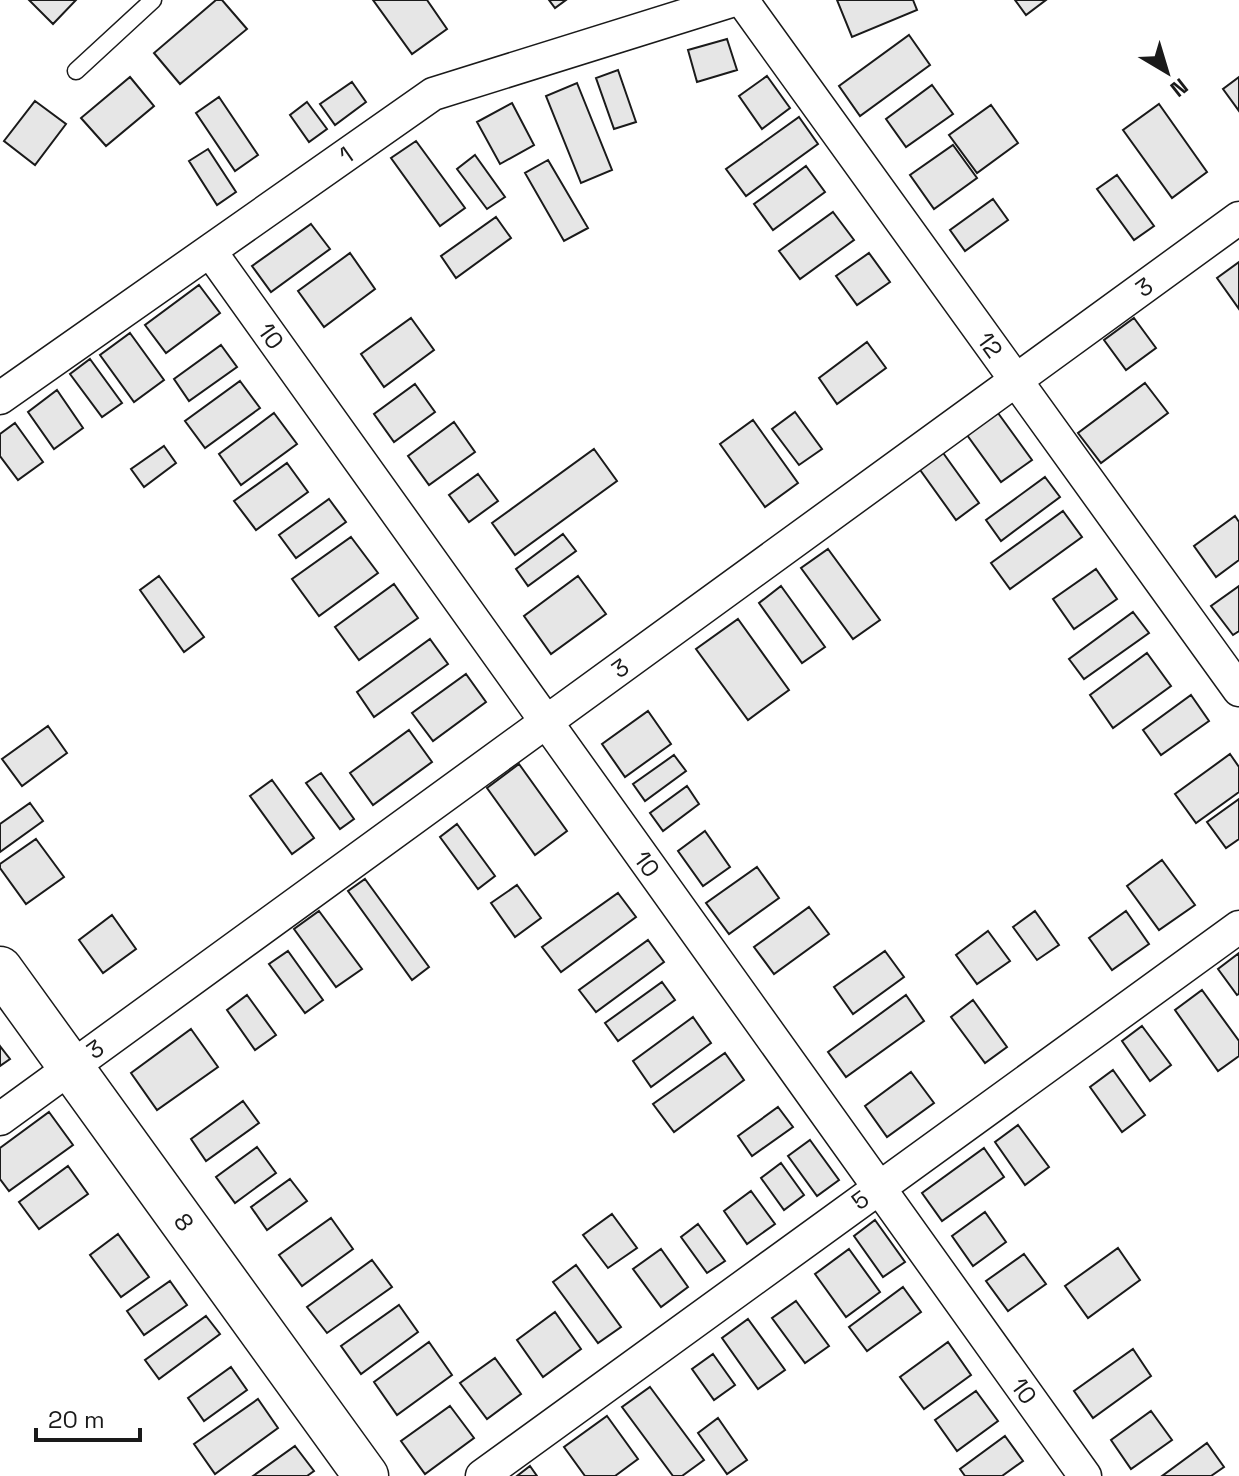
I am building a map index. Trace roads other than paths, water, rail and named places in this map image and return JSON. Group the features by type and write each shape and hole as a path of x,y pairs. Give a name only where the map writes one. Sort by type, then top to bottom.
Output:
{"street":[{"name":"1","path":"0,398 433,94 734,0"},
{"name":"12","path":"742,0 1239,690"},
{"name":"3","path":"0,1119 1239,218"},
{"name":"10","path":"210,251 1085,1476"},
{"name":"5","path":"482,1476 1239,927"},
{"name":"8","path":"0,969 366,1476"}],"lane":[{"path":"76,71 153,0"}]}
